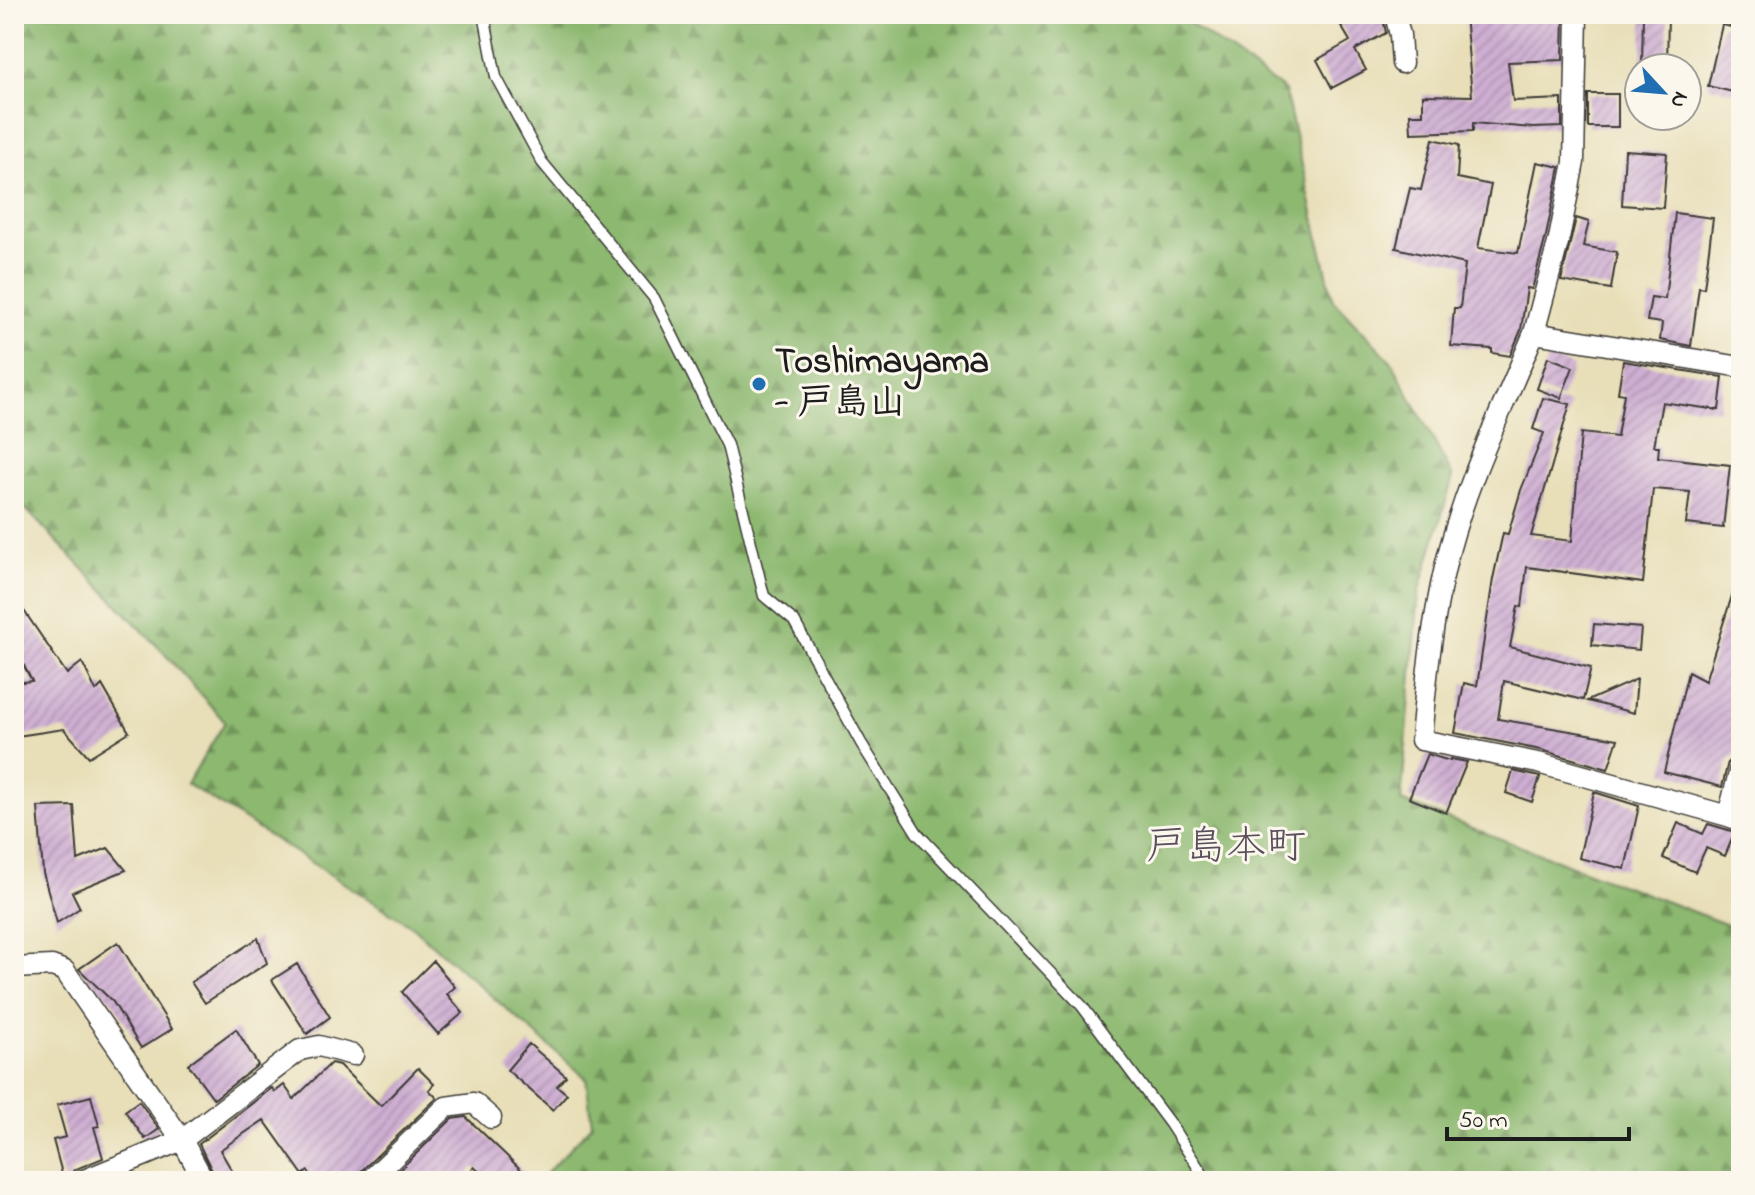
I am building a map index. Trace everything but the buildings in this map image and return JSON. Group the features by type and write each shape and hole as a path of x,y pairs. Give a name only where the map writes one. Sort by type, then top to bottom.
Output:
{"street":[{"path":"1395,14 1402,63"},
{"path":"1577,14 1574,162 1559,239 1534,333 1471,485 1446,562 1427,665 1421,740 1551,766 1735,818 1741,765"},
{"path":"1534,333 1741,367"},
{"path":"14,968 52,966 65,971 182,1140 204,1181"},
{"path":"82,1181 182,1140 300,1050 319,1046 353,1055"},
{"path":"369,1181 446,1107 474,1103 491,1118"}],"lane":[{"path":"484,14 496,77 542,162 654,298 727,445 764,596 794,621 861,743 917,833 1082,1006 1170,1124 1207,1181"}],"green space":[{"path":"14,14 1177,14 1285,91 1333,300 1392,362 1453,477 1419,593 1401,801 1741,930 1741,1181 539,1181 592,1125 586,1078 410,925 187,784 225,722 163,652 18,501 14,470"}],"place":[{"name":"Toshimayama - 戸島山","path":"759,384"}],"district":[{"name":"戸島本町","path":"1226,848"}]}
